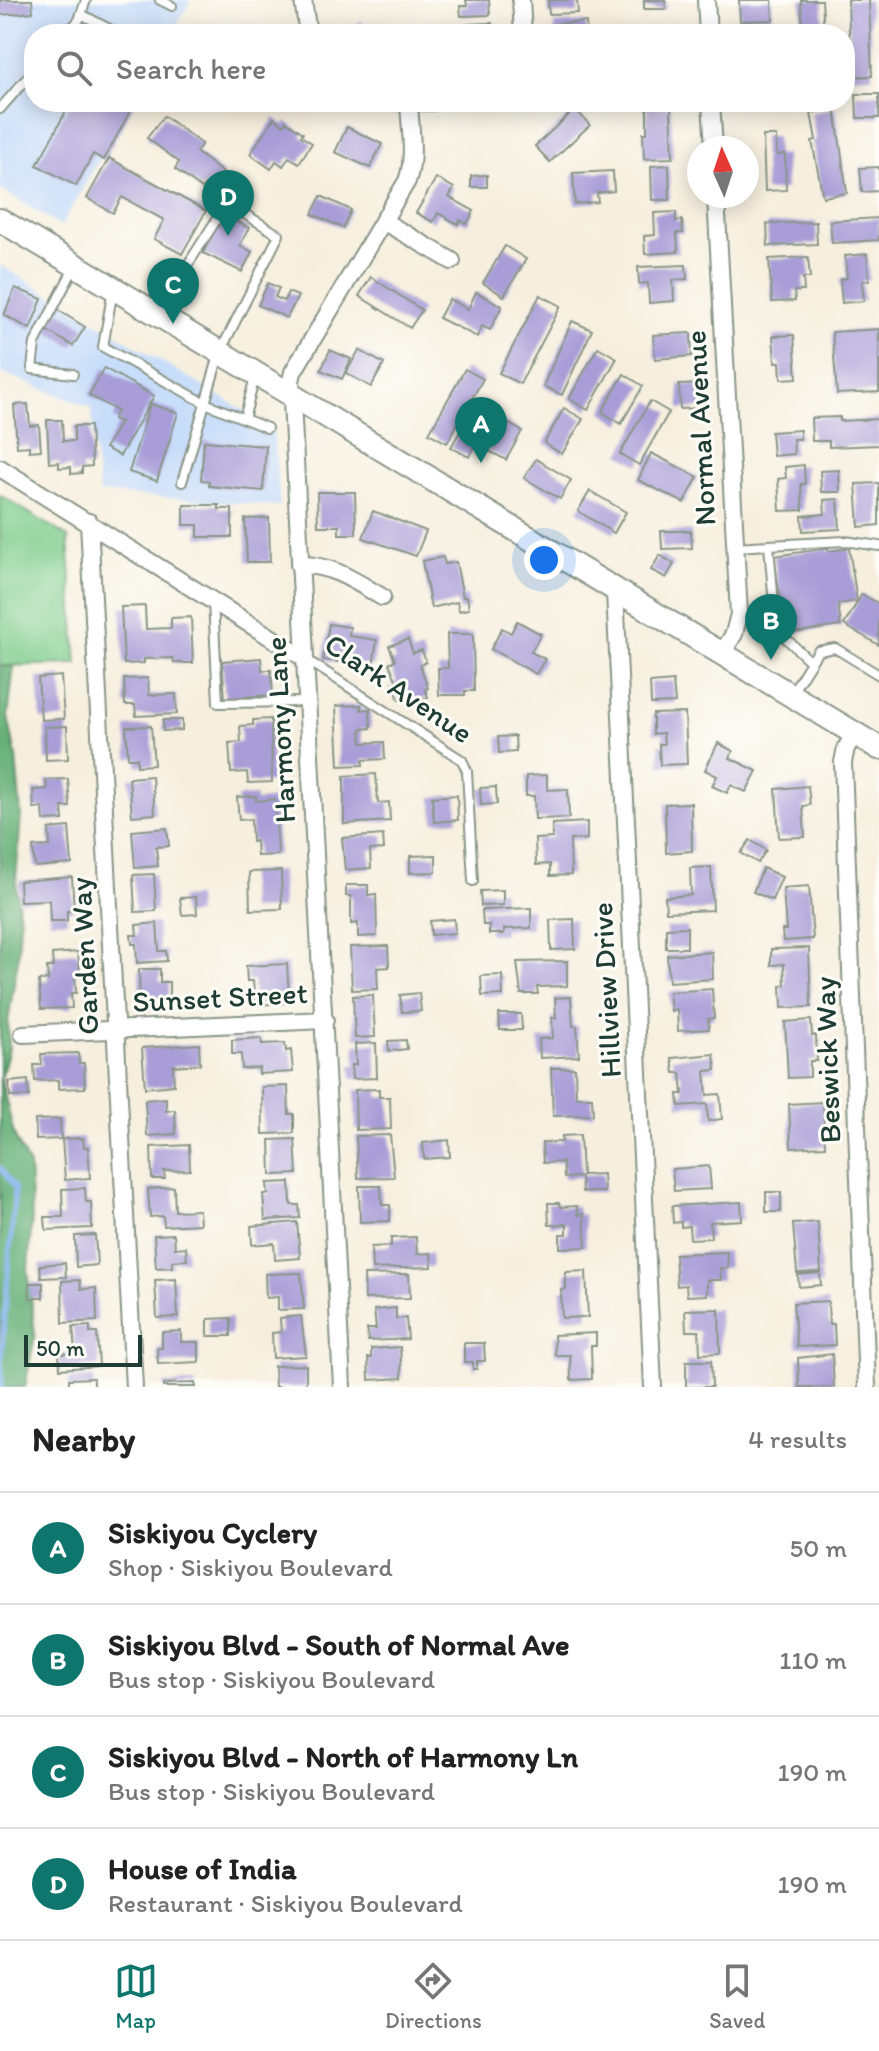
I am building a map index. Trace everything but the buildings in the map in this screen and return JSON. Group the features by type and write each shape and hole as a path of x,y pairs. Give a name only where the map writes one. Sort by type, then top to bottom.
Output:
{"main road":[{"path":"0,220 879,748"}],"street":[{"path":"303,0 307,24"},
{"path":"521,0 522,24"},
{"path":"706,0 707,24"},
{"name":"Harmony Lane","path":"342,1387 291,395 293,372 412,169 405,112"},
{"path":"712,112 713,136"},
{"name":"Normal Avenue","path":"717,208 738,622 722,653"},
{"path":"383,221 452,261"},
{"name":"Clark Avenue","path":"0,468 304,658"},
{"name":"Garden Way","path":"89,522 134,1387"},
{"path":"299,565 316,564 339,571 382,597"},
{"name":"Hillview Drive","path":"615,591 653,1387"},
{"name":"Beswick Way","path":"855,734 846,748 843,762 867,1387"},
{"name":"Sunset Street","path":"23,1034 325,1020"}],"lane":[{"path":"74,24 86,0"},
{"path":"160,0 172,6"},
{"path":"81,14 100,24"},
{"path":"0,108 24,81"},
{"path":"157,314 227,203 279,235 220,352 182,482"},
{"path":"73,374 32,369 35,343 75,265"},
{"path":"114,288 103,347 205,403 267,428"},
{"path":"244,419 256,373"},
{"path":"735,547 845,541 879,546"},
{"path":"769,545 776,629 811,662"},
{"path":"213,600 218,703 307,702"},
{"path":"791,695 818,651 835,648 879,675"},
{"name":"Clark Avenue","path":"304,658 462,760 467,771 473,881"}],"shaded area":[{"path":"0,0 191,0 178,24 24,24 24,112 126,112 61,226 0,189"},
{"path":"0,265 273,428 280,506 99,493 91,408 0,372"}],"green space":[{"path":"0,495 68,537 77,664 0,666"},
{"path":"0,666 14,666 8,717 16,756 21,815 16,881 20,922 18,959 8,1022 9,1048 1,1079 14,1135 29,1166 32,1218 28,1269 35,1335 25,1387 0,1387"}],"waterway":[{"path":"0,1168 15,1188 1,1362 2,1387"}],"place":[{"name":"House of India","path":"228,236"},
{"name":"Siskiyou Blvd - North of Harmony Ln","path":"173,324"},
{"name":"Siskiyou Cyclery","path":"481,463"},
{"name":"Siskiyou Blvd - South of Normal Ave","path":"771,660"}]}
